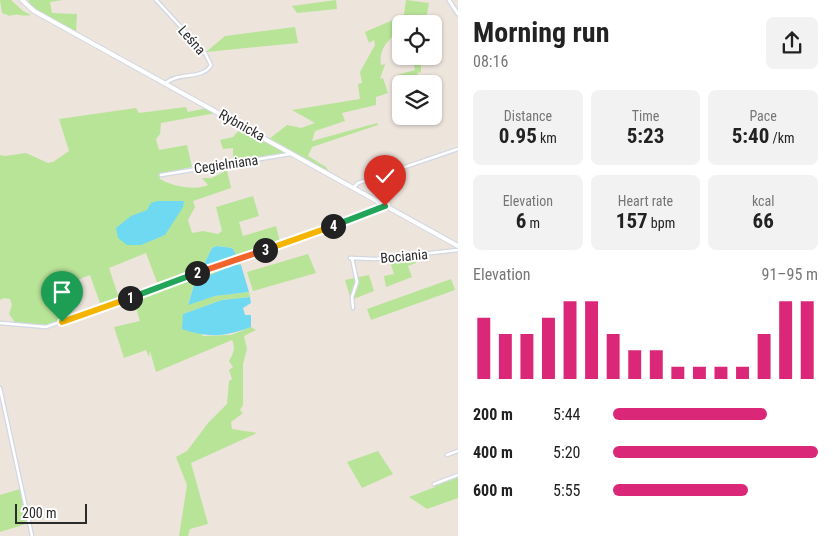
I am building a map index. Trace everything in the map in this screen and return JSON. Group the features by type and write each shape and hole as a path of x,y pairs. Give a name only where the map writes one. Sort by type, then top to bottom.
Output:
{"main road":[{"name":"Rybnicka","path":"25,1 458,248"}],"street":[{"name":"Leśna","path":"156,0 205,53 211,65 204,72 176,78 166,83"},
{"path":"448,0 458,14"},
{"path":"353,188 358,183 458,149"},
{"name":"Cegielniana","path":"161,175 292,153"},
{"path":"0,324 46,327 385,206"},
{"name":"Bociania","path":"353,308 352,298 357,282 351,258 376,259 458,248"},
{"path":"0,388 32,536"},
{"path":"447,455 458,451"},
{"path":"434,484 458,476"}],"green space":[{"path":"0,0 11,0 23,11 31,15 10,16 2,13"},
{"path":"28,0 63,0 50,2 52,13 77,14 76,32 42,14"},
{"path":"336,0 337,9 297,13 292,6"},
{"path":"406,0 429,3 427,15 404,15"},
{"path":"392,20 392,37 385,46 381,56 381,65 385,64 380,79 383,78 388,93 376,97 376,105 342,113 345,121 315,131 312,141 377,123 378,125 312,147 308,156 326,167 329,172 269,139 287,125 301,128 315,123 292,110 360,99 358,84 362,83 360,72 375,45 374,40 369,43 365,32"},
{"path":"295,27 298,43 206,52 225,36"},
{"path":"414,65 421,65 421,72 417,73 418,75 397,75 415,70"},
{"path":"186,107 188,112 207,108 216,113 161,123 160,134 156,139 159,150 187,145 192,167 159,174 160,179 177,186 197,188 208,185 202,178 212,178 227,170 231,188 193,201 195,207 188,220 192,233 203,231 218,234 222,231 216,207 253,196 259,216 239,222 243,236 276,226 280,242 208,266 236,254 232,248 217,246 212,248 205,262 205,268 158,285 146,253 109,268 119,298 101,306 90,275 54,289 64,319 46,326 16,324 9,314 12,305 10,299 4,298 0,300 0,155 26,153 48,163 53,162 69,151 59,119 136,108 139,113"},
{"path":"241,128 287,153 233,162 233,148 223,149 220,140 233,137"},
{"path":"308,254 316,273 253,291 247,272"},
{"path":"415,255 416,263 408,266 412,277 386,287 384,276 394,274 389,259"},
{"path":"240,260 241,265 235,264 195,282 188,304 215,296 249,292 250,297 222,300 183,314 203,336 231,335 251,327 256,330 244,336 247,349 243,364 243,405 240,410 243,413 231,422 232,429 257,433 191,463 208,524 190,529 188,536 179,536 187,485 176,457 187,451 208,423 227,404 229,381 232,379 229,370 233,367 229,361 234,351 234,346 232,340 156,372 150,351 149,357 146,350 124,358 114,327 140,321 133,298"},
{"path":"369,275 374,291 351,300 345,280"},
{"path":"451,279 455,290 371,320 367,309"},
{"path":"378,451 393,474 362,488 347,462"},
{"path":"458,474 458,498 427,509 409,497 435,487 434,484"},
{"path":"20,489 26,524 0,532 0,495"}],"water":[{"path":"157,201 184,201 183,207 165,235 141,245 127,245 118,238 116,228 131,216 147,210 151,203"},
{"path":"217,246 232,248 236,254 205,268 205,262 212,248"},
{"path":"235,264 241,265 249,292 215,296 188,305 195,282"},
{"path":"250,297 251,303 243,308 245,315 251,315 251,327 233,333 216,335 200,334 182,329 183,314 222,300"}],"route":[{"path":"62,322 385,206"}]}
